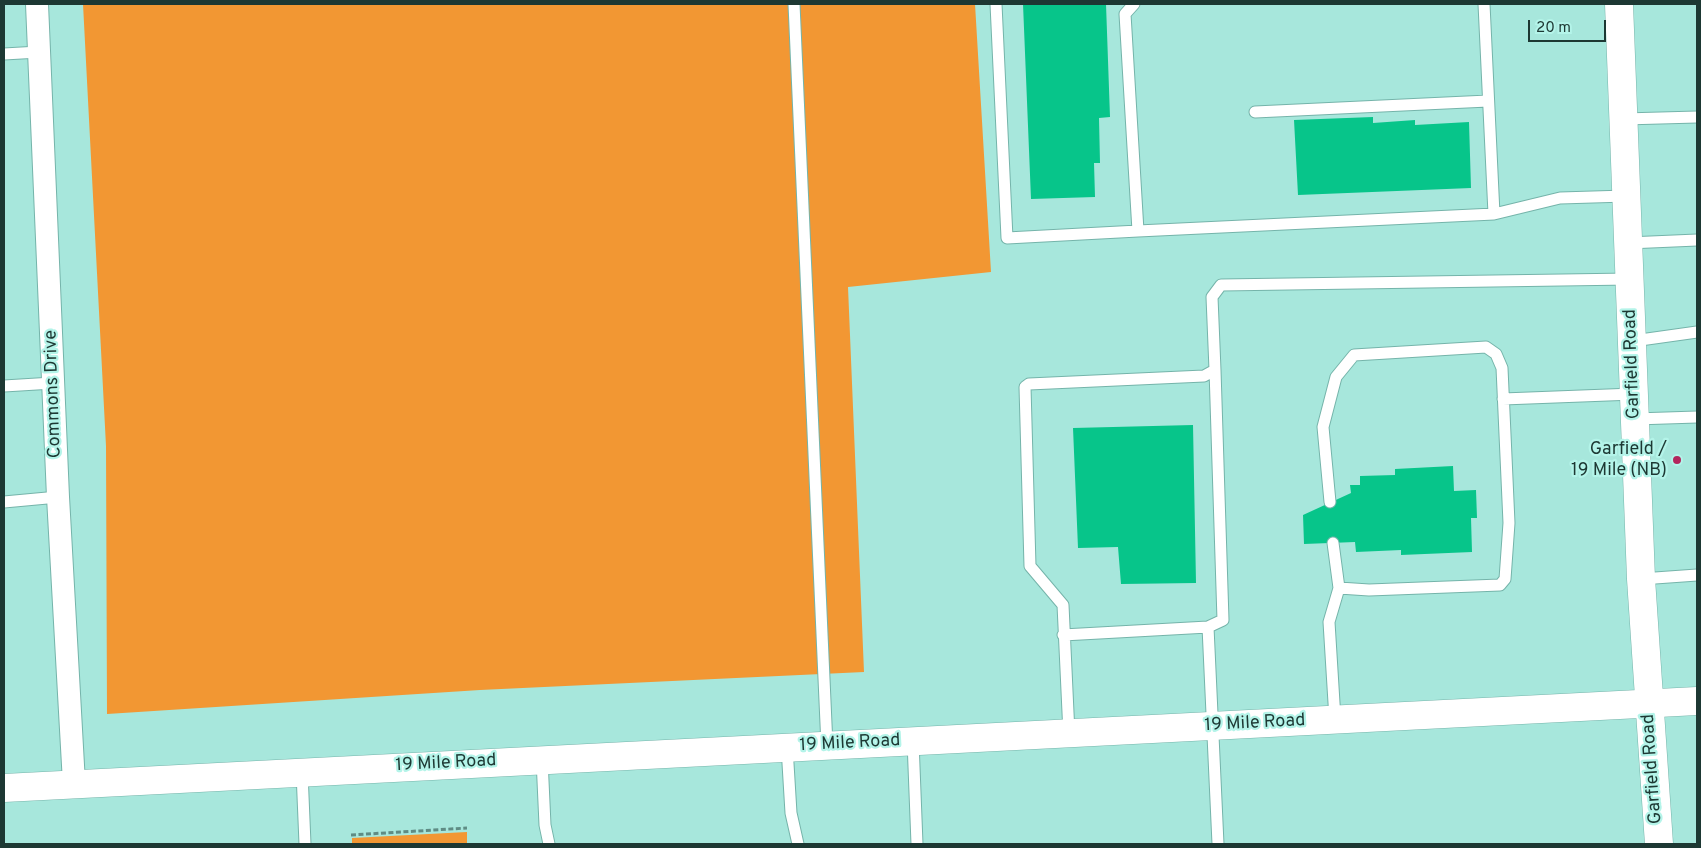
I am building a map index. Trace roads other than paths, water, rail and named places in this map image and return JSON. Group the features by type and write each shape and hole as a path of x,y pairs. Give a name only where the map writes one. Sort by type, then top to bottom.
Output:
{"street":[{"name":"Commons Drive","path":"37,4 58,498 74,783"},
{"name":"Garfield Road","path":"1619,4 1642,579 1659,844"},
{"name":"19 Mile Road","path":"4,788 542,759 1697,702"}],"lane":[{"path":"794,4 827,746"},
{"path":"996,4 1007,238 1494,214 1560,198 1626,196"},
{"path":"1134,4 1125,14 1138,231"},
{"path":"1484,4 1494,214"},
{"path":"4,54 39,52"},
{"path":"1256,112 1488,102"},
{"path":"1624,119 1697,117"},
{"path":"1628,243 1697,240"},
{"path":"1063,635 1208,627 1223,620 1212,297 1221,285 1630,279"},
{"path":"1632,341 1697,332"},
{"path":"1330,502 1323,427 1336,377 1354,356 1486,347 1496,354 1502,368 1509,523 1505,579 1500,585 1369,590 1339,588"},
{"path":"1069,734 1063,605 1030,566 1025,387 1029,384 1204,376 1215,370"},
{"path":"4,386 53,383"},
{"path":"1503,399 1635,407 1697,417"},
{"path":"4,502 58,498"},
{"path":"1333,543 1339,588 1329,622 1334,719"},
{"path":"1642,579 1697,575"},
{"path":"1208,627 1218,844"},
{"path":"913,741 917,844"},
{"path":"787,747 791,813 798,844"},
{"path":"542,759 545,825 549,844"},
{"path":"302,772 305,844"}],"place":[{"name":"Garfield / 19 Mile (NB)","path":"1677,460"}]}
